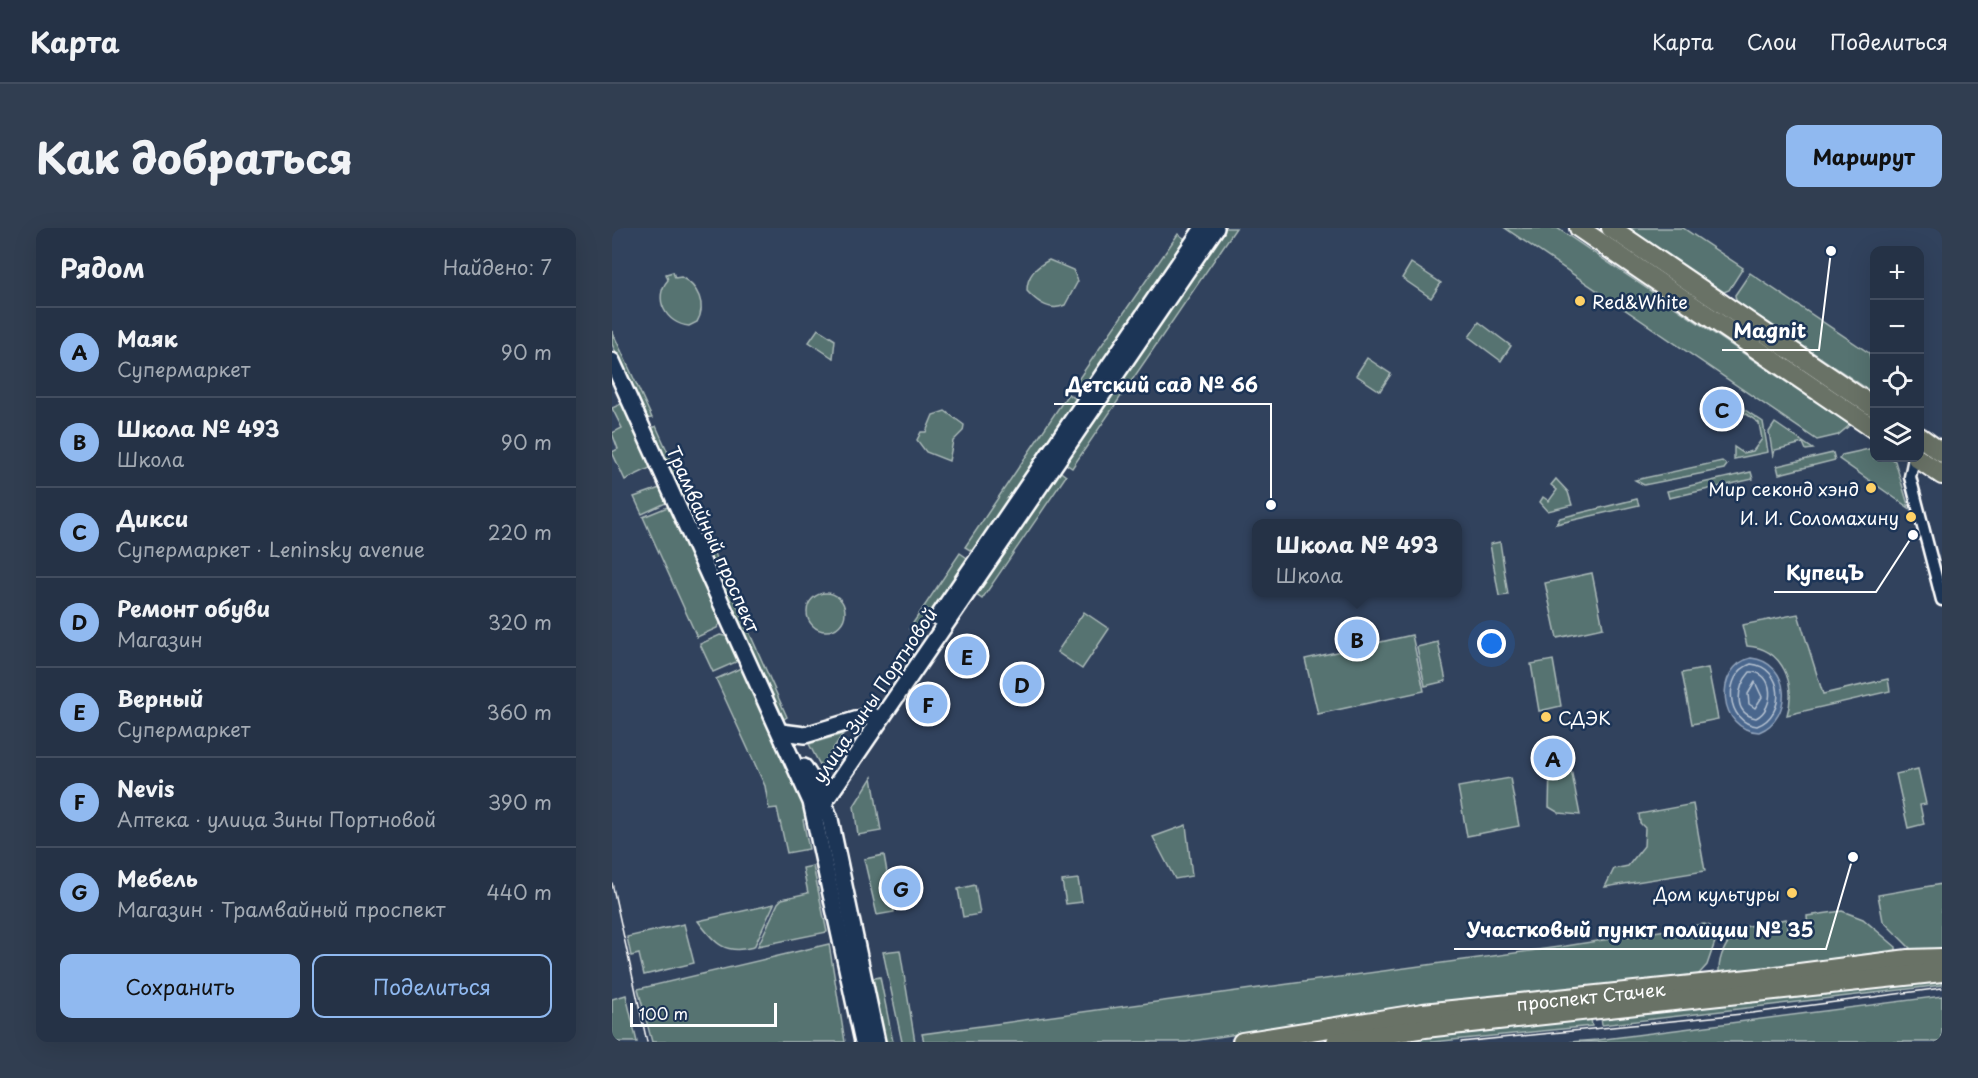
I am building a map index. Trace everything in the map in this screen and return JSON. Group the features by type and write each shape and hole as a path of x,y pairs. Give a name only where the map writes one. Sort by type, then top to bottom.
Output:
{"main road":[{"name":"улица Зины Портновой","path":"820,802 872,715 1203,228"},
{"name":"улица Зины Портновой","path":"820,802 1216,228"},
{"path":"1579,228 1870,426"},
{"path":"1611,228 1870,404"},
{"name":"Трамвайный проспект","path":"612,361 781,732 820,802 878,1042"},
{"path":"1924,440 1942,453"},
{"path":"1922,462 1942,475"},
{"path":"781,732 795,736 805,735 872,715"},
{"name":"Трамвайный проспект","path":"820,802 863,1042"},
{"name":"проспект Стачек","path":"1242,1042 1423,1013 1768,977 1908,959 1942,958"},
{"name":"проспект Стачек","path":"1336,1042 1425,1028 1942,972"}],"street":[{"path":"1915,462 1910,477 1942,600"}],"green space":[{"path":"1223,228 1236,228 1072,468 1063,462"},
{"path":"1505,228 1557,228 1850,425 1838,435 1817,440"},
{"path":"1629,228 1683,228 1743,268 1729,290 1724,292"},
{"path":"1178,234 1188,241 1083,393 1073,387"},
{"path":"1049,260 1073,270 1078,281 1065,305 1060,307 1044,305 1027,291 1033,272"},
{"path":"1411,263 1441,283 1431,298 1402,278"},
{"path":"673,272 675,278 681,277 692,285 699,296 700,316 697,322 689,326 674,320 664,309 661,294 668,280 666,274"},
{"path":"1750,273 1869,353 1870,391 1736,301 1735,295"},
{"path":"1479,322 1511,346 1501,361 1469,337"},
{"path":"818,329 835,340 833,358 809,342"},
{"path":"612,331 652,418 646,419 612,344"},
{"path":"1367,358 1391,374 1380,391 1356,375"},
{"path":"1068,394 1078,400 975,553 965,547"},
{"path":"1733,402 1763,422 1768,452 1734,459 1734,447 1743,453 1753,451 1762,439 1759,423 1732,404"},
{"path":"623,403 652,467 625,480 612,452 618,449 612,433 622,428 612,408"},
{"path":"945,411 964,425 963,431 953,441 949,461 926,452 917,440 921,432 926,432 933,415"},
{"path":"1775,423 1813,449 1806,450 1803,443 1775,450 1773,457 1769,432"},
{"path":"656,426 688,497 683,499 651,429"},
{"path":"1870,449 1870,462 1895,462 1909,508 1839,459 1842,455"},
{"path":"1833,453 1835,460 1779,474 1777,466"},
{"path":"1722,461 1727,465 1724,469 1644,485 1635,480"},
{"path":"1058,470 1066,476 982,599 975,594"},
{"path":"1751,472 1753,479 1669,498 1667,491"},
{"path":"1556,479 1568,492 1572,505 1548,511 1540,502 1543,497 1549,501 1557,490 1551,485"},
{"path":"660,488 668,502 642,514 634,497"},
{"path":"1637,499 1639,505 1556,524 1560,518"},
{"path":"691,502 787,717 784,719 685,505"},
{"path":"670,506 722,620 717,628 697,637 643,517"},
{"path":"1500,542 1508,595 1499,596 1490,544"},
{"path":"960,553 970,560 919,636 909,629"},
{"path":"1592,573 1603,628 1557,638 1545,583"},
{"path":"826,593 839,599 845,612 839,625 826,631 813,625 807,612 813,599"},
{"path":"1084,612 1109,629 1082,669 1057,652"},
{"path":"1798,614 1823,694 1888,679 1890,691 1787,715 1790,692 1784,670 1770,653 1747,646 1742,625"},
{"path":"720,635 729,637 738,658 736,662 713,672 700,644"},
{"path":"1412,635 1424,691 1318,714 1305,659"},
{"path":"1438,642 1446,681 1425,686 1417,647"},
{"path":"1553,660 1561,706 1539,711 1531,664"},
{"path":"741,668 799,790 808,818 803,820 809,849 787,853 777,808 769,809 765,786 716,679"},
{"path":"1708,668 1718,719 1692,724 1682,673"},
{"path":"843,734 821,767 809,744"},
{"path":"1570,764 1580,815 1559,813 1549,807 1550,768"},
{"path":"1918,769 1926,804 1920,805 1924,824 1908,828 1896,774"},
{"path":"872,777 881,831 858,835 854,806"},
{"path":"1510,778 1519,826 1467,836 1458,787"},
{"path":"1693,804 1705,871 1605,887 1614,869 1628,866 1644,846 1645,828 1640,823 1639,814"},
{"path":"1186,825 1192,876 1175,879 1153,837"},
{"path":"884,855 894,912 877,915 864,859"},
{"path":"813,866 827,932 758,946 778,903 782,899 808,893 803,868"},
{"path":"1078,879 1082,902 1066,904 1062,881"},
{"path":"1942,884 1942,950 1911,949 1883,921 1878,895"},
{"path":"975,885 980,914 963,917 958,889"},
{"path":"774,904 754,947 735,950 722,946 698,921"},
{"path":"1842,911 1863,919 1896,947 1896,950 1890,954 1719,974 1724,949 1739,928 1786,919 1788,929 1808,926 1807,916"},
{"path":"684,924 694,963 644,975 639,954 631,956 627,937"},
{"path":"1704,924 1710,926 1717,936 1707,965 1697,976 1422,1005 1186,1042 924,1042 922,1034 1566,946"},
{"path":"829,944 845,1042 652,1042 638,989"},
{"path":"900,950 915,1042 902,1042 883,952"},
{"path":"880,977 893,1042 884,1042 871,979"},
{"path":"1942,980 1942,985 1602,1025 1601,1018"},
{"path":"626,995 637,1042 612,1042 612,999"},
{"path":"1942,996 1942,1042 1570,1042 1597,1040"},
{"path":"1591,1019 1592,1026 1432,1042 1385,1042"}],"water":[{"path":"1751,658 1764,662 1774,669 1783,691 1778,715 1770,725 1759,732 1745,729 1735,721 1728,711 1725,698 1730,673 1739,664"}],"tram line":[{"path":"612,883 647,1042"},
{"path":"1461,1042 1752,1013 1942,988"}],"place":[{"name":"Magnit","path":"1831,251"},
{"name":"Red&White","path":"1580,301"},
{"name":"Дикси","path":"1722,409"},
{"name":"Мир секонд хэнд","path":"1871,488"},
{"name":"Детский сад № 66","path":"1271,505"},
{"name":"И. И. Соломахину","path":"1911,517"},
{"name":"КупецЪ","path":"1913,535"},
{"name":"Школа № 493","path":"1357,639"},
{"name":"Верный","path":"967,656"},
{"name":"Ремонт обуви","path":"1022,684"},
{"name":"Nevis","path":"928,704"},
{"name":"СДЭК","path":"1546,717"},
{"name":"Маяк","path":"1553,758"},
{"name":"Участковый пункт полиции № 35","path":"1853,857"},
{"name":"Мебель","path":"901,888"},
{"name":"Дом культуры","path":"1792,893"}]}
